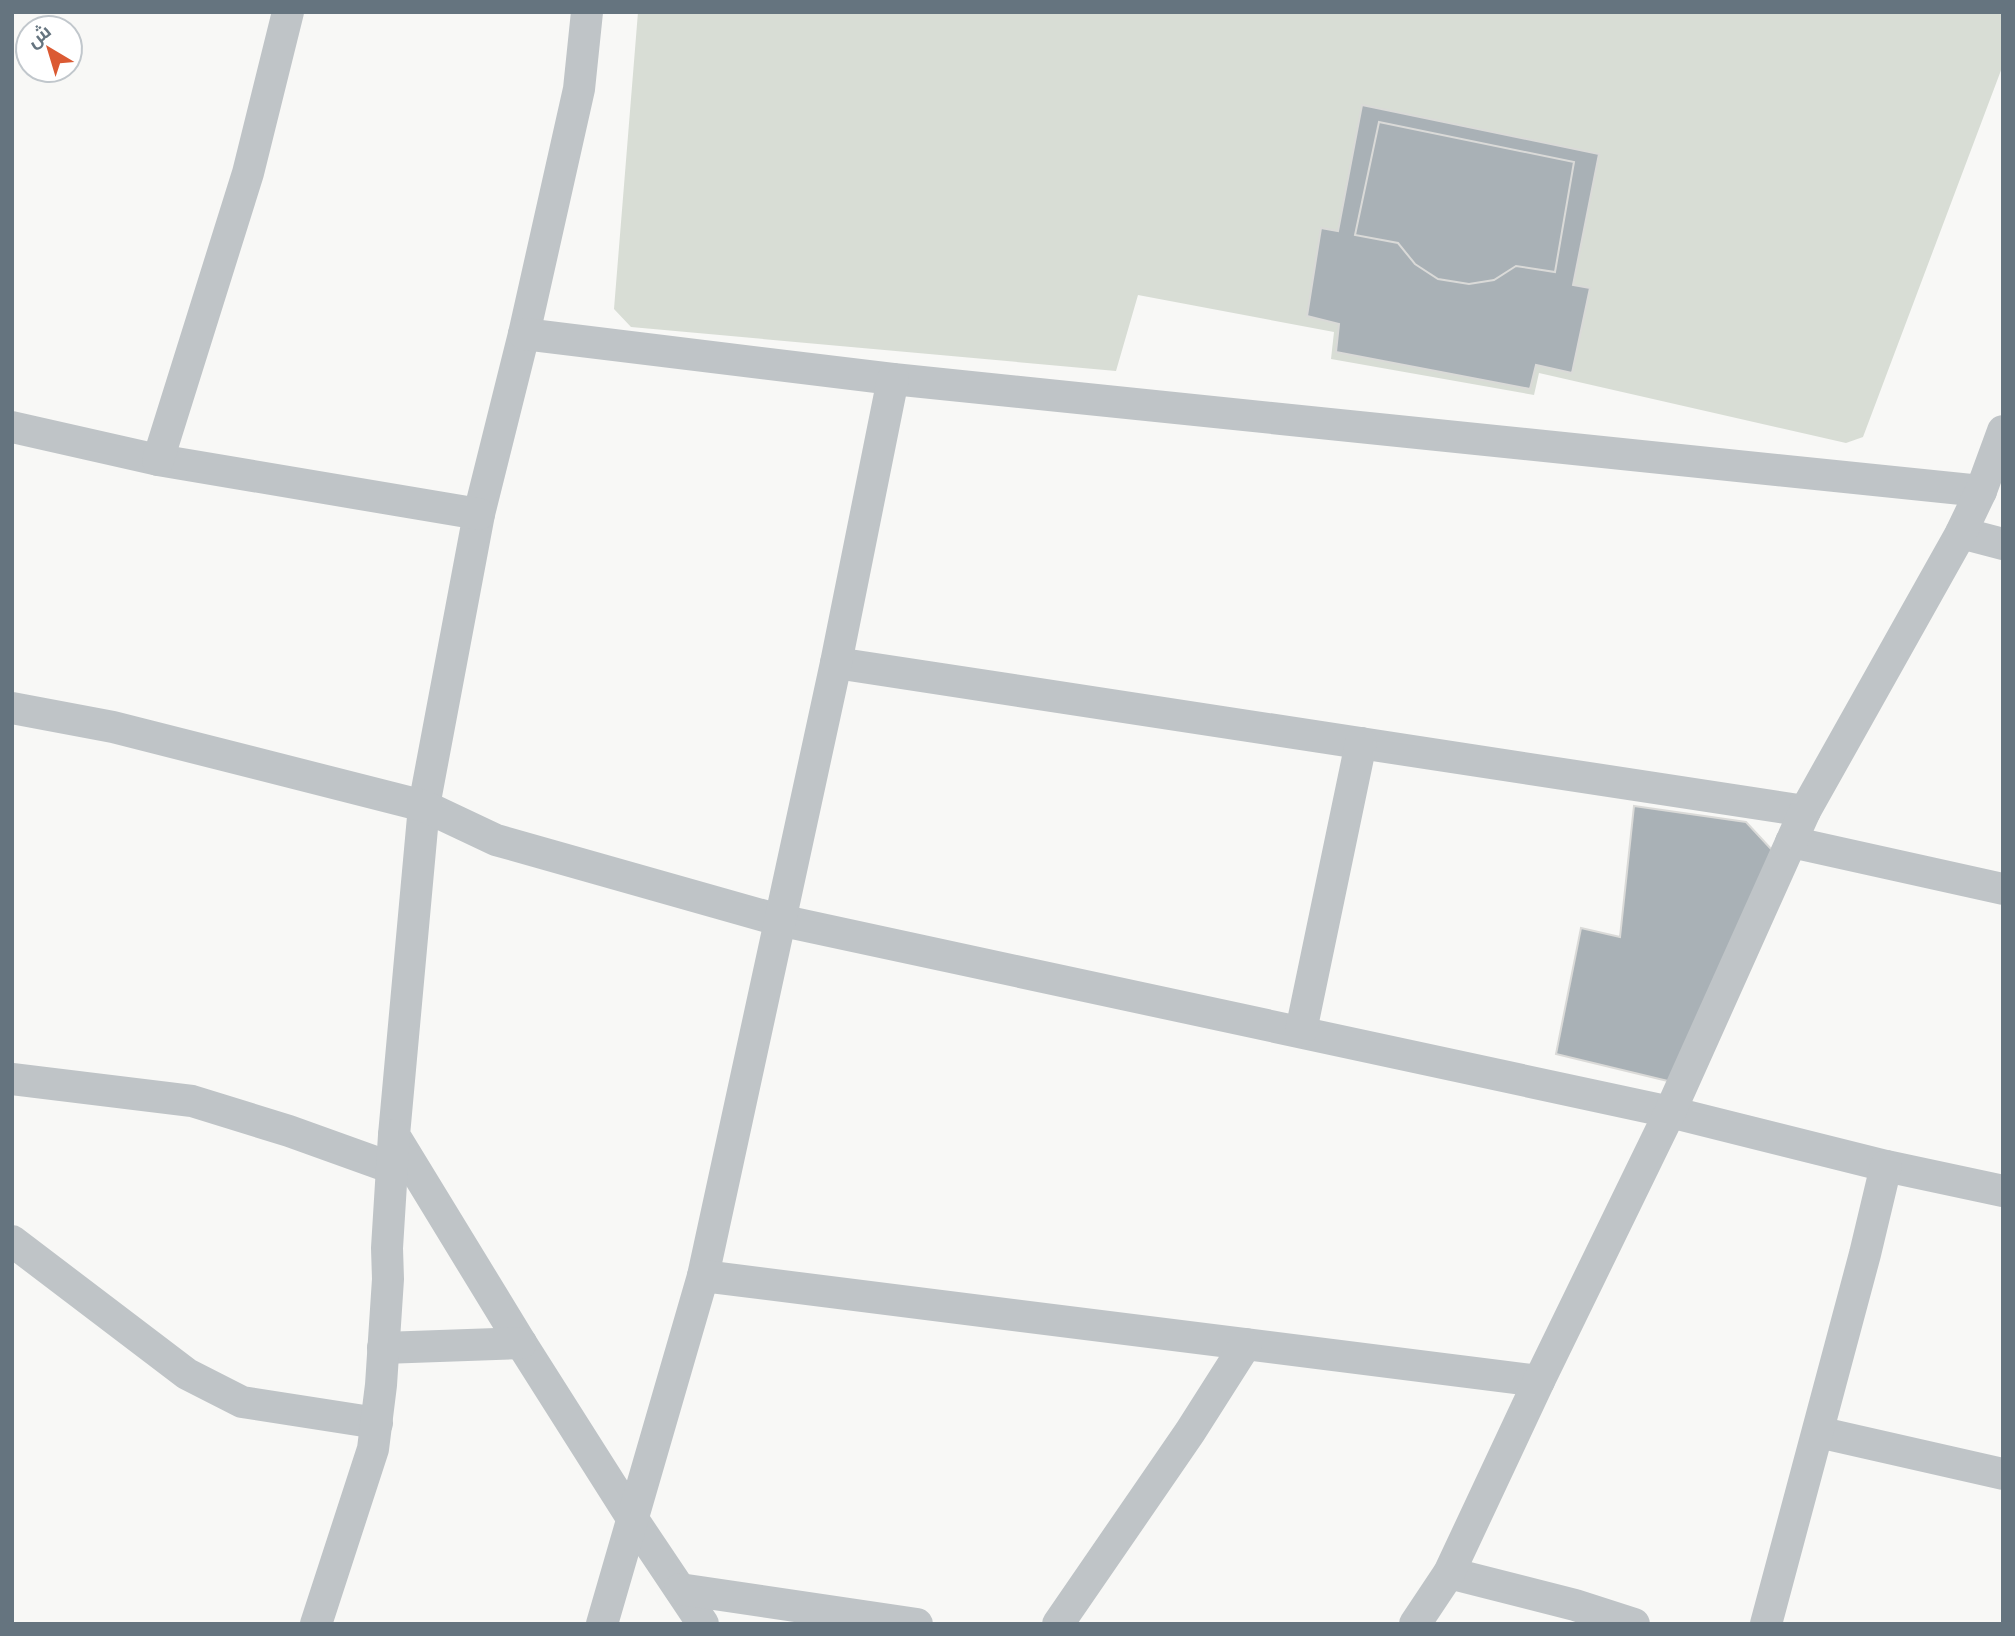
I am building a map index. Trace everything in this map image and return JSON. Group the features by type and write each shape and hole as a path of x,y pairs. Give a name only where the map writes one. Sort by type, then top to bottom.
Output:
{"street":[{"path":"158,460 248,173 288,12"},
{"path":"316,1624 356,1508 373,1449 377,1423 394,1135 424,806 479,514 524,334 579,89 587,12"},
{"path":"524,334 893,379 1981,491"},
{"path":"602,1624 703,1276 836,663 893,379"},
{"path":"12,427 158,460 479,514"},
{"path":"1415,1624 1449,1573 1670,1112 1805,811 1961,533 1981,491 2003,431"},
{"path":"1961,533 2003,544"},
{"path":"836,663 1805,811"},
{"path":"12,708 113,727 424,806 496,840 779,920 1670,1112 1886,1166 2003,1191"},
{"path":"1301,1031 1361,743"},
{"path":"1791,842 2003,889"},
{"path":"12,1079 192,1101 289,1131 392,1168"},
{"path":"394,1135 521,1343 703,1624"},
{"path":"1766,1624 1886,1166"},
{"path":"12,1241 187,1374 242,1402 377,1423"},
{"path":"703,1276 1539,1381"},
{"path":"383,1348 521,1343"},
{"path":"1058,1624 1190,1432 1246,1344"},
{"path":"1818,1433 2003,1474"},
{"path":"1449,1573 1575,1605 1634,1624"},
{"path":"680,1589 917,1624"}],"shaded area":[{"path":"638,12 2003,12 2003,65 1863,437 1846,443 1539,373 1534,395 1331,359 1334,332 1138,295 1116,371 631,327 614,309"}],"building":[{"path":"1362,105 1599,154 1573,285 1590,288 1572,373 1536,365 1530,389 1336,352 1339,324 1307,316 1321,228 1338,231"},
{"path":"1379,122 1574,162 1555,272 1516,266 1494,280 1469,284 1438,279 1415,264 1398,243 1355,235"},
{"path":"1634,806 1746,822 1772,850 1672,1082 1556,1054 1581,928 1620,937"}]}
